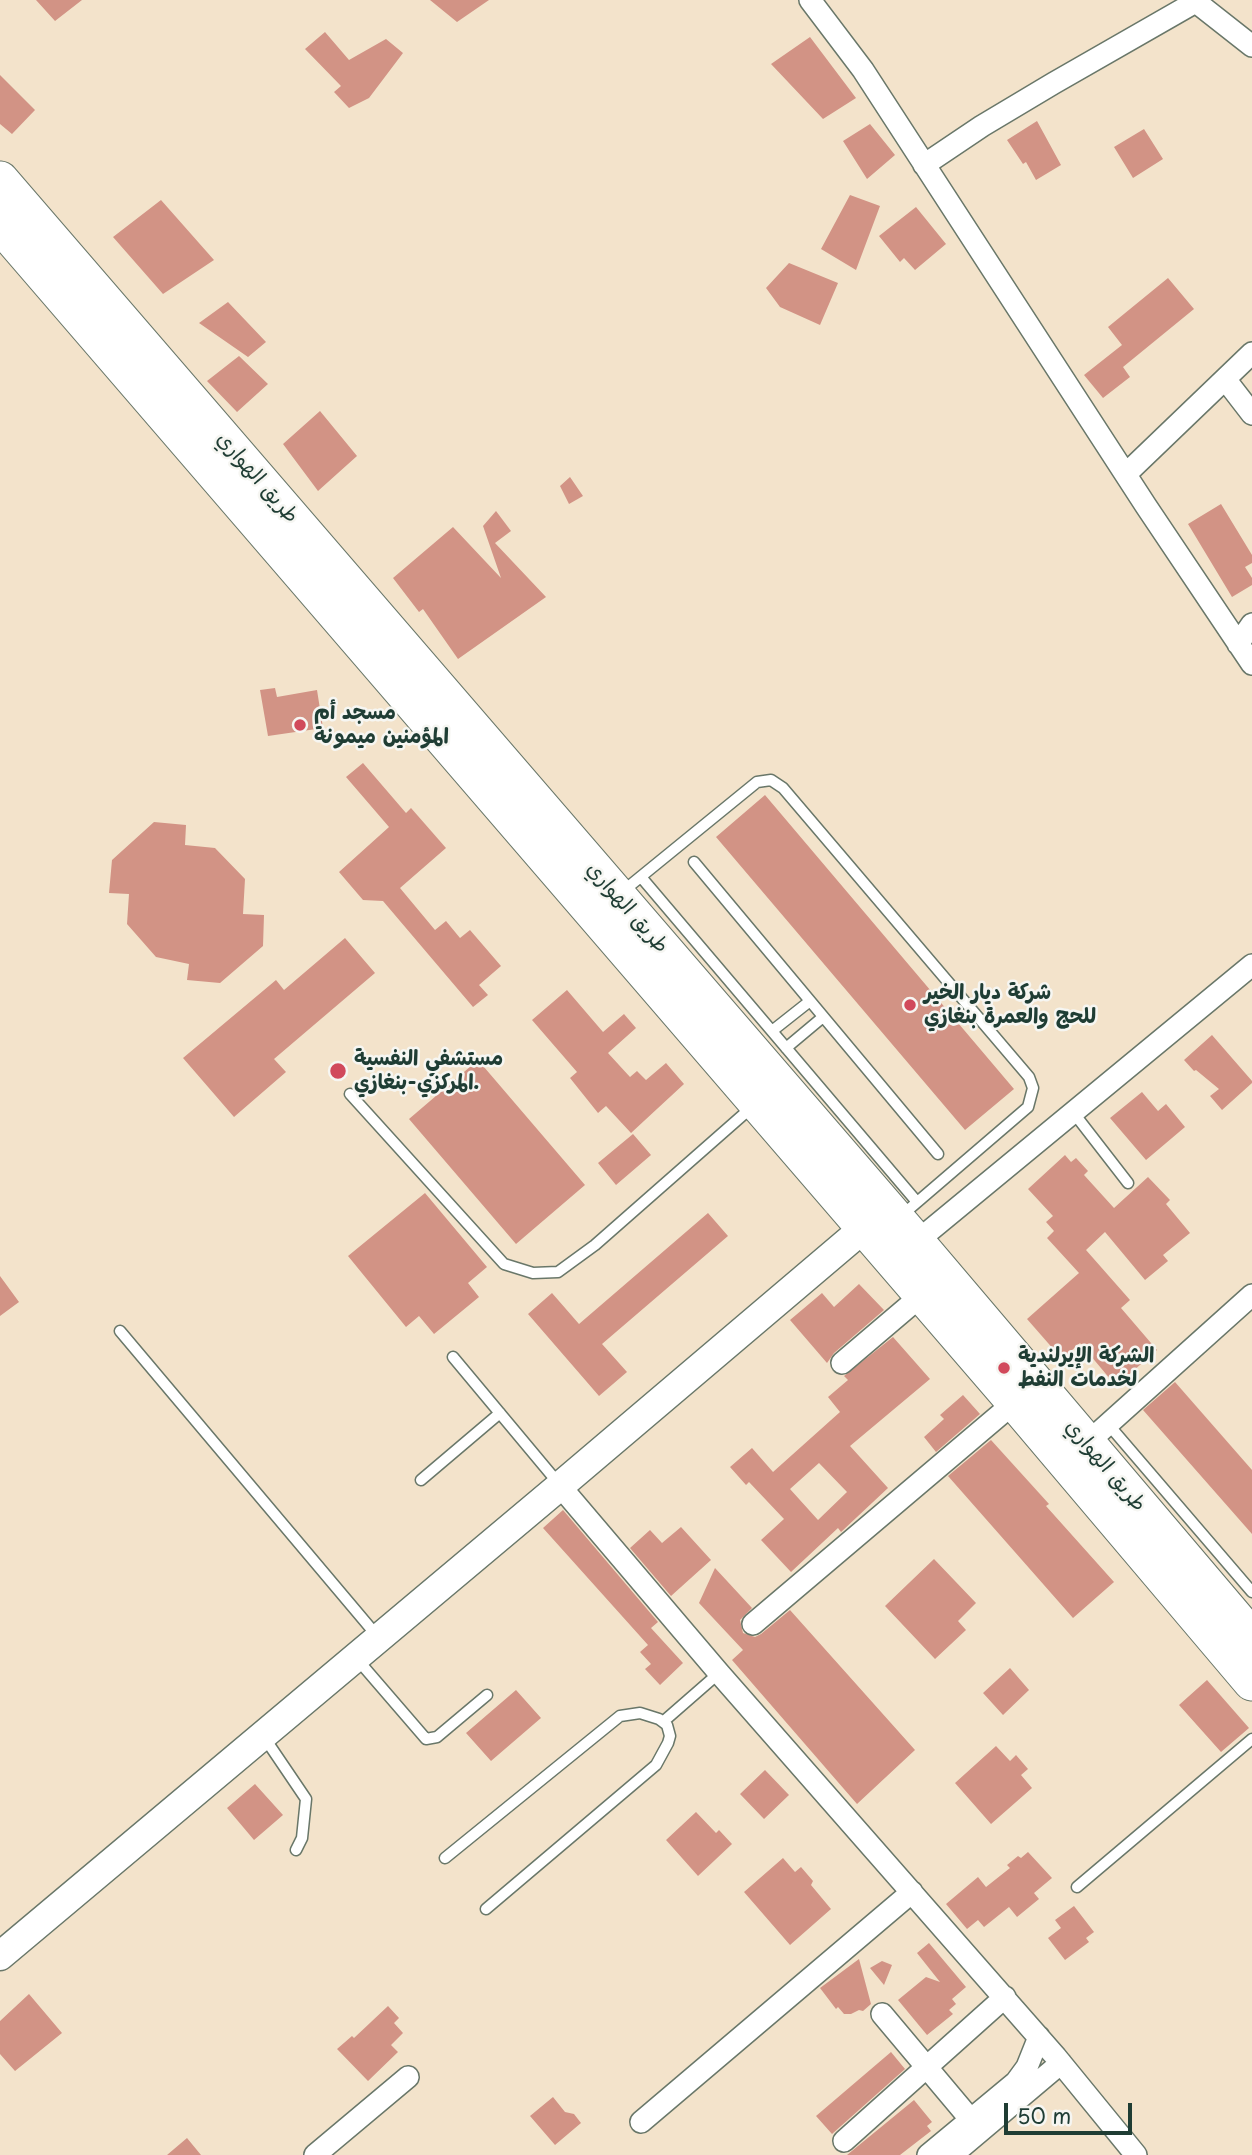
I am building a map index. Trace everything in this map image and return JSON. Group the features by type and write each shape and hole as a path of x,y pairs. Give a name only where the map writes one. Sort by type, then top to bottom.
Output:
{"highway":[{"name":"طريق الهواري","path":"0,180 629,886 898,1223 1097,1434 1250,1633"},
{"name":"طريق الهواري","path":"0,224 756,1103 898,1223 922,1295 1252,1682"}],"street":[{"path":"810,0 863,70 1125,474 1252,664"},
{"path":"924,165 982,126 1198,1 1252,46"},
{"path":"1125,474 1252,353"},
{"path":"1225,379 1252,414"},
{"path":"1238,643 1252,624"},
{"path":"0,1956 560,1486 898,1223 1073,1112 1252,965"},
{"path":"842,1363 922,1295"},
{"path":"1097,1434 1252,1295"},
{"path":"753,1625 1015,1402"},
{"path":"560,1486 719,1673 1039,2036 1136,2155"},
{"path":"641,2122 912,1892"},
{"path":"844,2141 1004,1997"},
{"path":"881,2014 971,2120"},
{"path":"928,2155 1022,2075 1039,2036"},
{"path":"952,2155 1061,2063"},
{"path":"315,2155 408,2077"}],"lane":[{"path":"764,780 778,783 1029,1077 1033,1088 1028,1107 898,1223 786,1048 629,886 750,786 764,780"},
{"path":"694,862 938,1154"},
{"path":"772,1031 810,1001"},
{"path":"786,1048 823,1017"},
{"path":"350,1094 504,1264 533,1272 558,1272 595,1245 756,1103"},
{"path":"1073,1112 1128,1183"},
{"path":"120,1331 379,1638"},
{"path":"453,1357 560,1486"},
{"path":"421,1480 500,1413"},
{"path":"1097,1434 1252,1592"},
{"path":"355,1658 426,1739 437,1737 486,1695"},
{"path":"664,1721 719,1673"},
{"path":"446,1858 620,1716 640,1713 664,1721 670,1736 666,1750 656,1765 486,1909"},
{"path":"263,1736 306,1799 302,1838 296,1850"},
{"path":"1077,1887 1252,1739"}],"building":[{"path":"36,0 82,0 55,21"},
{"path":"430,0 489,0 457,22"},
{"path":"325,32 349,60 386,39 403,53 369,98 349,108 334,92 341,86 305,49"},
{"path":"810,37 856,98 823,119 771,64"},
{"path":"0,75 35,110 12,134 0,124"},
{"path":"1037,121 1061,165 1036,180 1026,162 1023,164 1007,140"},
{"path":"870,124 895,155 867,179 843,141"},
{"path":"1144,129 1163,159 1133,178 1114,147"},
{"path":"850,195 880,206 856,270 821,249"},
{"path":"161,200 214,260 163,294 113,237"},
{"path":"916,207 946,244 915,270 904,258 900,262 879,236"},
{"path":"789,263 838,283 820,325 780,307 766,288"},
{"path":"1168,278 1194,309 1123,367 1130,377 1103,398 1084,375 1122,345 1108,327"},
{"path":"228,302 266,342 248,357 199,323"},
{"path":"239,356 268,384 237,412 207,381"},
{"path":"320,411 357,456 318,491 283,444"},
{"path":"570,477 583,496 569,504 560,486"},
{"path":"1221,504 1252,555 1252,563 1245,567 1252,578 1252,585 1232,597 1188,524"},
{"path":"496,511 511,531 495,543 546,597 458,659 423,609 419,612 393,578 453,527 501,578 483,526"},
{"path":"275,688 277,697 317,690 323,728 268,736 260,690"},
{"path":"363,763 406,813 411,808 446,848 400,888 435,930 446,921 460,938 470,930 501,966 479,985 488,995 473,1007 383,901 363,900 339,872 389,827 346,777"},
{"path":"765,795 1014,1089 965,1130 716,837"},
{"path":"154,822 186,825 185,845 215,848 245,879 243,914 264,915 263,946 220,983 187,980 189,964 156,957 127,924 129,894 109,893 112,860"},
{"path":"345,938 375,973 274,1059 286,1072 234,1117 183,1058 276,980 284,990"},
{"path":"567,990 603,1032 624,1014 636,1028 608,1053 630,1077 637,1071 646,1080 666,1063 684,1084 631,1133 606,1106 598,1113 570,1078 577,1072 532,1020"},
{"path":"1212,1035 1252,1081 1222,1110 1210,1096 1219,1089 1184,1060"},
{"path":"478,1060 585,1185 516,1244 409,1119"},
{"path":"1142,1092 1158,1111 1166,1104 1185,1127 1146,1160 1110,1118"},
{"path":"633,1134 651,1155 616,1185 598,1163"},
{"path":"1065,1155 1071,1162 1076,1158 1088,1171 1084,1175 1114,1208 1148,1177 1170,1200 1166,1204 1190,1233 1163,1255 1168,1261 1145,1280 1105,1232 1086,1250 1130,1300 1121,1308 1157,1350 1116,1386 1080,1343 1062,1359 1027,1319 1079,1273 1047,1238 1054,1231 1046,1222 1053,1216 1028,1189"},
{"path":"425,1193 487,1267 468,1283 479,1297 434,1334 419,1316 406,1327 348,1256"},
{"path":"708,1213 728,1236 602,1344 627,1372 599,1396 528,1314 552,1293 579,1324"},
{"path":"0,1276 19,1302 0,1316"},
{"path":"859,1284 884,1310 834,1353 827,1363 790,1320 822,1293 834,1307"},
{"path":"893,1337 930,1379 850,1446 888,1488 841,1532 838,1528 791,1572 761,1540 784,1519 749,1482 746,1485 730,1467 752,1448 773,1472 840,1412 828,1397 848,1380 844,1376","holes":["819,1463 847,1492 818,1520 790,1489"]},
{"path":"1175,1382 1252,1470 1252,1534 1143,1410"},
{"path":"963,1395 980,1414 936,1452 924,1437 944,1419 940,1415"},
{"path":"991,1440 1114,1582 1073,1618 948,1476"},
{"path":"563,1510 658,1622 651,1628 683,1663 660,1685 645,1669 651,1664 640,1652 648,1645 543,1528"},
{"path":"681,1527 711,1560 671,1596 630,1548 650,1530 662,1543"},
{"path":"934,1559 976,1603 958,1621 966,1630 935,1659 885,1606"},
{"path":"715,1568 752,1608 740,1620 743,1633 755,1637 790,1610 915,1750 857,1804 732,1660 743,1650 699,1603"},
{"path":"1010,1668 1029,1690 1003,1715 983,1693"},
{"path":"1207,1680 1249,1728 1221,1752 1179,1705"},
{"path":"516,1690 541,1718 491,1761 466,1733"},
{"path":"996,1746 1010,1761 1016,1755 1028,1769 1021,1775 1032,1788 991,1824 955,1783"},
{"path":"765,1770 789,1795 764,1819 740,1794"},
{"path":"255,1784 283,1815 254,1840 227,1808"},
{"path":"696,1812 716,1833 719,1830 732,1844 698,1876 666,1840"},
{"path":"1028,1852 1052,1878 1034,1893 1039,1899 1017,1917 1009,1907 984,1927 978,1920 967,1929 946,1904 978,1877 986,1887 1010,1868 1007,1865"},
{"path":"783,1858 795,1872 801,1867 813,1881 811,1885 831,1909 790,1945 744,1892"},
{"path":"1074,1906 1094,1932 1086,1938 1089,1942 1065,1960 1048,1938 1061,1928 1055,1920"},
{"path":"929,1943 966,1987 952,1999 956,2004 949,2010 953,2014 927,2035 898,2000 926,1977 940,1982 917,1953"},
{"path":"859,1959 871,2004 863,2011 844,2014 838,2007 836,2009 820,1988"},
{"path":"882,1961 892,1965 884,1985 870,1968"},
{"path":"29,1994 62,2033 15,2071 0,2054 0,2021"},
{"path":"388,2006 399,2018 394,2023 403,2033 391,2045 398,2052 368,2081 337,2049 352,2036 354,2038"},
{"path":"891,2052 905,2069 832,2134 816,2116"},
{"path":"553,2097 565,2112 574,2114 581,2123 555,2145 530,2116"},
{"path":"914,2100 932,2122 927,2126 931,2131 900,2155 847,2155"},
{"path":"187,2138 201,2155 167,2155"}],"place":[{"name":"مسجد أم المؤمنين ميمونة","path":"300,725"},
{"name":"شركة ديار الخير للحج والعمرة بنغازي","path":"910,1005"},
{"name":"مستشفي النفسية المركزي-بنغازي.","path":"338,1071"},
{"name":"الشركة الإيرلندية لخدمات النفط","path":"1004,1368"}]}
